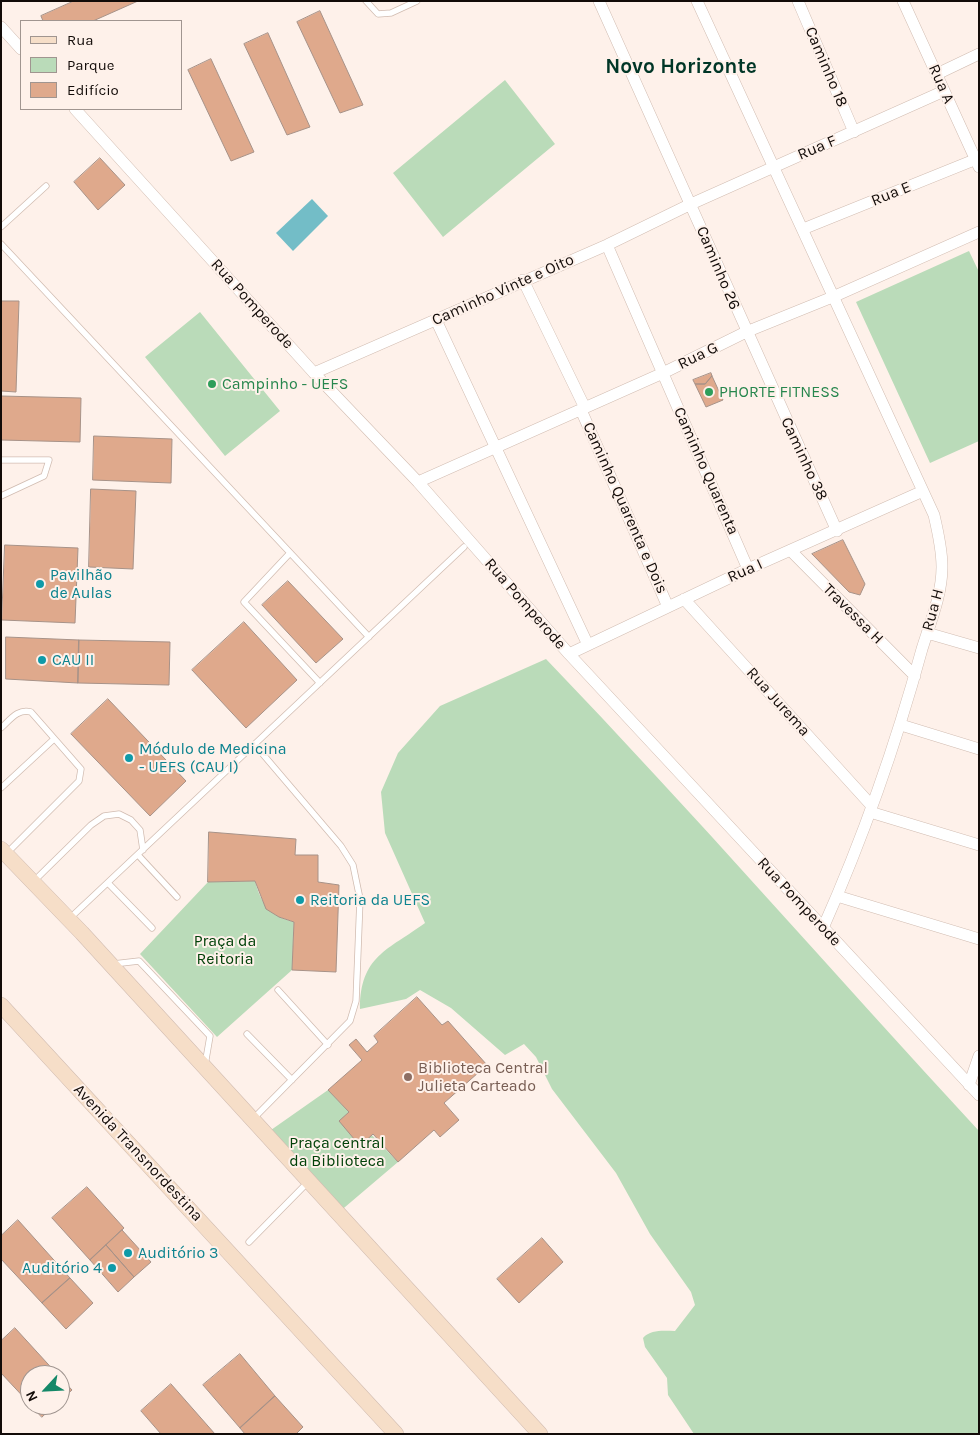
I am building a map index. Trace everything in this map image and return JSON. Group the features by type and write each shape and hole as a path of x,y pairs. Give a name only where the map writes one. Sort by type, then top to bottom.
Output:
{"street":[{"name":"Caminho 26","path":"599,1 691,204 746,332"},
{"name":"Rua H","path":"698,1 934,515 940,541 942,569 938,599 901,725 871,809 823,928"},
{"name":"Caminho 18","path":"798,1 854,132"},
{"name":"Rua A","path":"903,1 978,161"},
{"path":"1,27 20,48"},
{"path":"936,74 979,54"},
{"name":"Rua F","path":"691,204 944,91"},
{"name":"Rua Pomperode","path":"76,110 314,373 418,482 468,545 975,1089"},
{"name":"Rua E","path":"803,229 978,161"},
{"name":"Caminho Vinte e Oito","path":"314,373 607,244 691,204"},
{"name":"Rua G","path":"418,482 663,373 746,332 835,296 979,232"},
{"name":"Caminho Quarenta","path":"607,244 748,569"},
{"name":"Caminho Quarenta e Dois","path":"524,280 583,409 668,607"},
{"path":"436,320 588,645"},
{"name":"Caminho 38","path":"746,332 837,531"},
{"name":"Rua I","path":"569,654 748,569 837,531 923,491"},
{"name":"Travessa H","path":"791,551 915,676"},
{"name":"Rua Jurema","path":"684,599 871,809"},
{"path":"927,633 979,648"},
{"path":"901,725 979,749"},
{"path":"871,809 979,845"},
{"path":"4,851 111,964 540,1434"},
{"path":"837,896 979,939"},
{"name":"Avenida Transnordestina","path":"1,1005 396,1434"},
{"path":"975,1089 979,1056"}],"lane":[{"path":"366,1 378,14 392,13 417,1"},
{"path":"1,228 46,186"},
{"path":"1,244 369,637"},
{"path":"1,460 49,460 44,476 1,496"},
{"path":"68,920 468,545"},
{"path":"290,553 244,602 320,683"},
{"path":"1,728 24,710 31,712 81,769 80,780 4,851"},
{"path":"1,788 54,738"},
{"path":"253,1119 350,1021 356,1001 360,899 353,866 341,846 255,745"},
{"path":"32,882 91,824 104,816 119,814 131,820 140,830 143,850"},
{"path":"138,855 177,897"},
{"path":"108,883 152,928"},
{"path":"111,964 139,961 210,1036 205,1067"},
{"path":"278,990 328,1045"},
{"path":"248,1034 292,1080"},
{"path":"249,1242 309,1180"}],"green space":[{"path":"505,80 555,144 443,237 393,173"},
{"path":"969,251 979,272 979,441 930,463 856,302"},
{"name":"Campinho - UEFS","path":"200,312 280,411 225,456 145,357"},
{"path":"546,659 656,776 979,1131 979,1434 694,1434 668,1395 667,1378 645,1347 643,1338 654,1332 675,1331 695,1305 691,1292 650,1234 616,1173 552,1089 536,1057 524,1044 505,1055 451,1008 420,990 406,999 360,1009 361,991 371,966 388,948 425,923 385,833 381,792 398,753 440,706"},
{"name":"Praça da Reitoria","path":"255,881 260,896 268,908 279,916 294,922 292,970 217,1037 140,954 208,882"},
{"name":"Praça central da Biblioteca","path":"328,1090 398,1162 338,1213 271,1130"}],"water":[{"path":"312,199 328,216 293,251 276,233"}],"building":[{"path":"74,1 138,1 95,20 43,20 41,16"},
{"path":"320,11 363,105 340,113 297,22"},
{"path":"268,33 310,127 287,135 244,44"},
{"path":"211,59 254,152 231,161 188,70"},
{"path":"100,158 125,185 98,210 74,182"},
{"path":"1,301 19,301 16,392 1,391"},
{"path":"711,373 712,376 705,384 695,384 693,380"},
{"name":"PHORTE FITNESS","path":"712,376 723,400 706,407 695,384 705,384"},
{"path":"1,396 81,398 80,442 1,440"},
{"path":"94,436 172,439 171,483 93,480"},
{"path":"91,489 136,491 133,569 89,567"},
{"path":"843,540 865,584 860,595 849,592 812,554"},
{"name":"Pavilhão de Aulas","path":"5,545 78,548 75,623 2,620"},
{"path":"288,581 343,639 316,663 262,605"},
{"path":"244,622 297,680 246,728 192,670"},
{"name":"CAU II","path":"6,637 79,640 78,683 6,679"},
{"path":"79,640 170,642 169,685 78,683"},
{"name":"Módulo de Medicina - UEFS (CAU I)","path":"108,699 186,781 150,816 71,734"},
{"name":"Reitoria da UEFS","path":"209,832 296,839 295,855 318,855 318,882 339,885 336,972 292,970 294,922 279,917 266,909 255,881 208,882"},
{"name":"Biblioteca Central Julieta Carteado","path":"417,997 442,1025 448,1021 487,1065 444,1103 459,1120 440,1137 434,1130 398,1162 373,1134 360,1146 339,1121 349,1112 328,1090 362,1060 349,1045 356,1039 367,1052 378,1042 374,1036"},
{"path":"87,1187 124,1228 90,1260 52,1218"},
{"path":"18,1220 70,1278 42,1303 1,1259 1,1236"},
{"name":"Auditório 3","path":"122,1230 151,1262 134,1277 106,1245"},
{"path":"542,1238 563,1262 519,1303 497,1279"},
{"name":"Auditório 4","path":"106,1245 134,1277 118,1292 90,1260"},
{"path":"70,1278 93,1303 66,1329 42,1303"},
{"path":"15,1328 49,1365 20,1365 20,1393 1,1373 1,1341"},
{"path":"240,1354 275,1396 240,1428 203,1385"},
{"path":"171,1384 215,1434 161,1434 141,1411"},
{"path":"275,1396 303,1427 296,1434 245,1434 240,1428"}],"place":[{"name":"Campinho - UEFS","path":"212,384"},
{"name":"PHORTE FITNESS","path":"709,392"},
{"name":"Pavilhão de Aulas","path":"40,584"},
{"name":"CAU II","path":"42,660"},
{"name":"Módulo de Medicina - UEFS (CAU I)","path":"129,758"},
{"name":"Reitoria da UEFS","path":"300,900"},
{"name":"Biblioteca Central Julieta Carteado","path":"408,1077"},
{"name":"Auditório 3","path":"128,1253"},
{"name":"Auditório 4","path":"112,1268"}],"district":[{"name":"Novo Horizonte","path":"681,67"}]}
